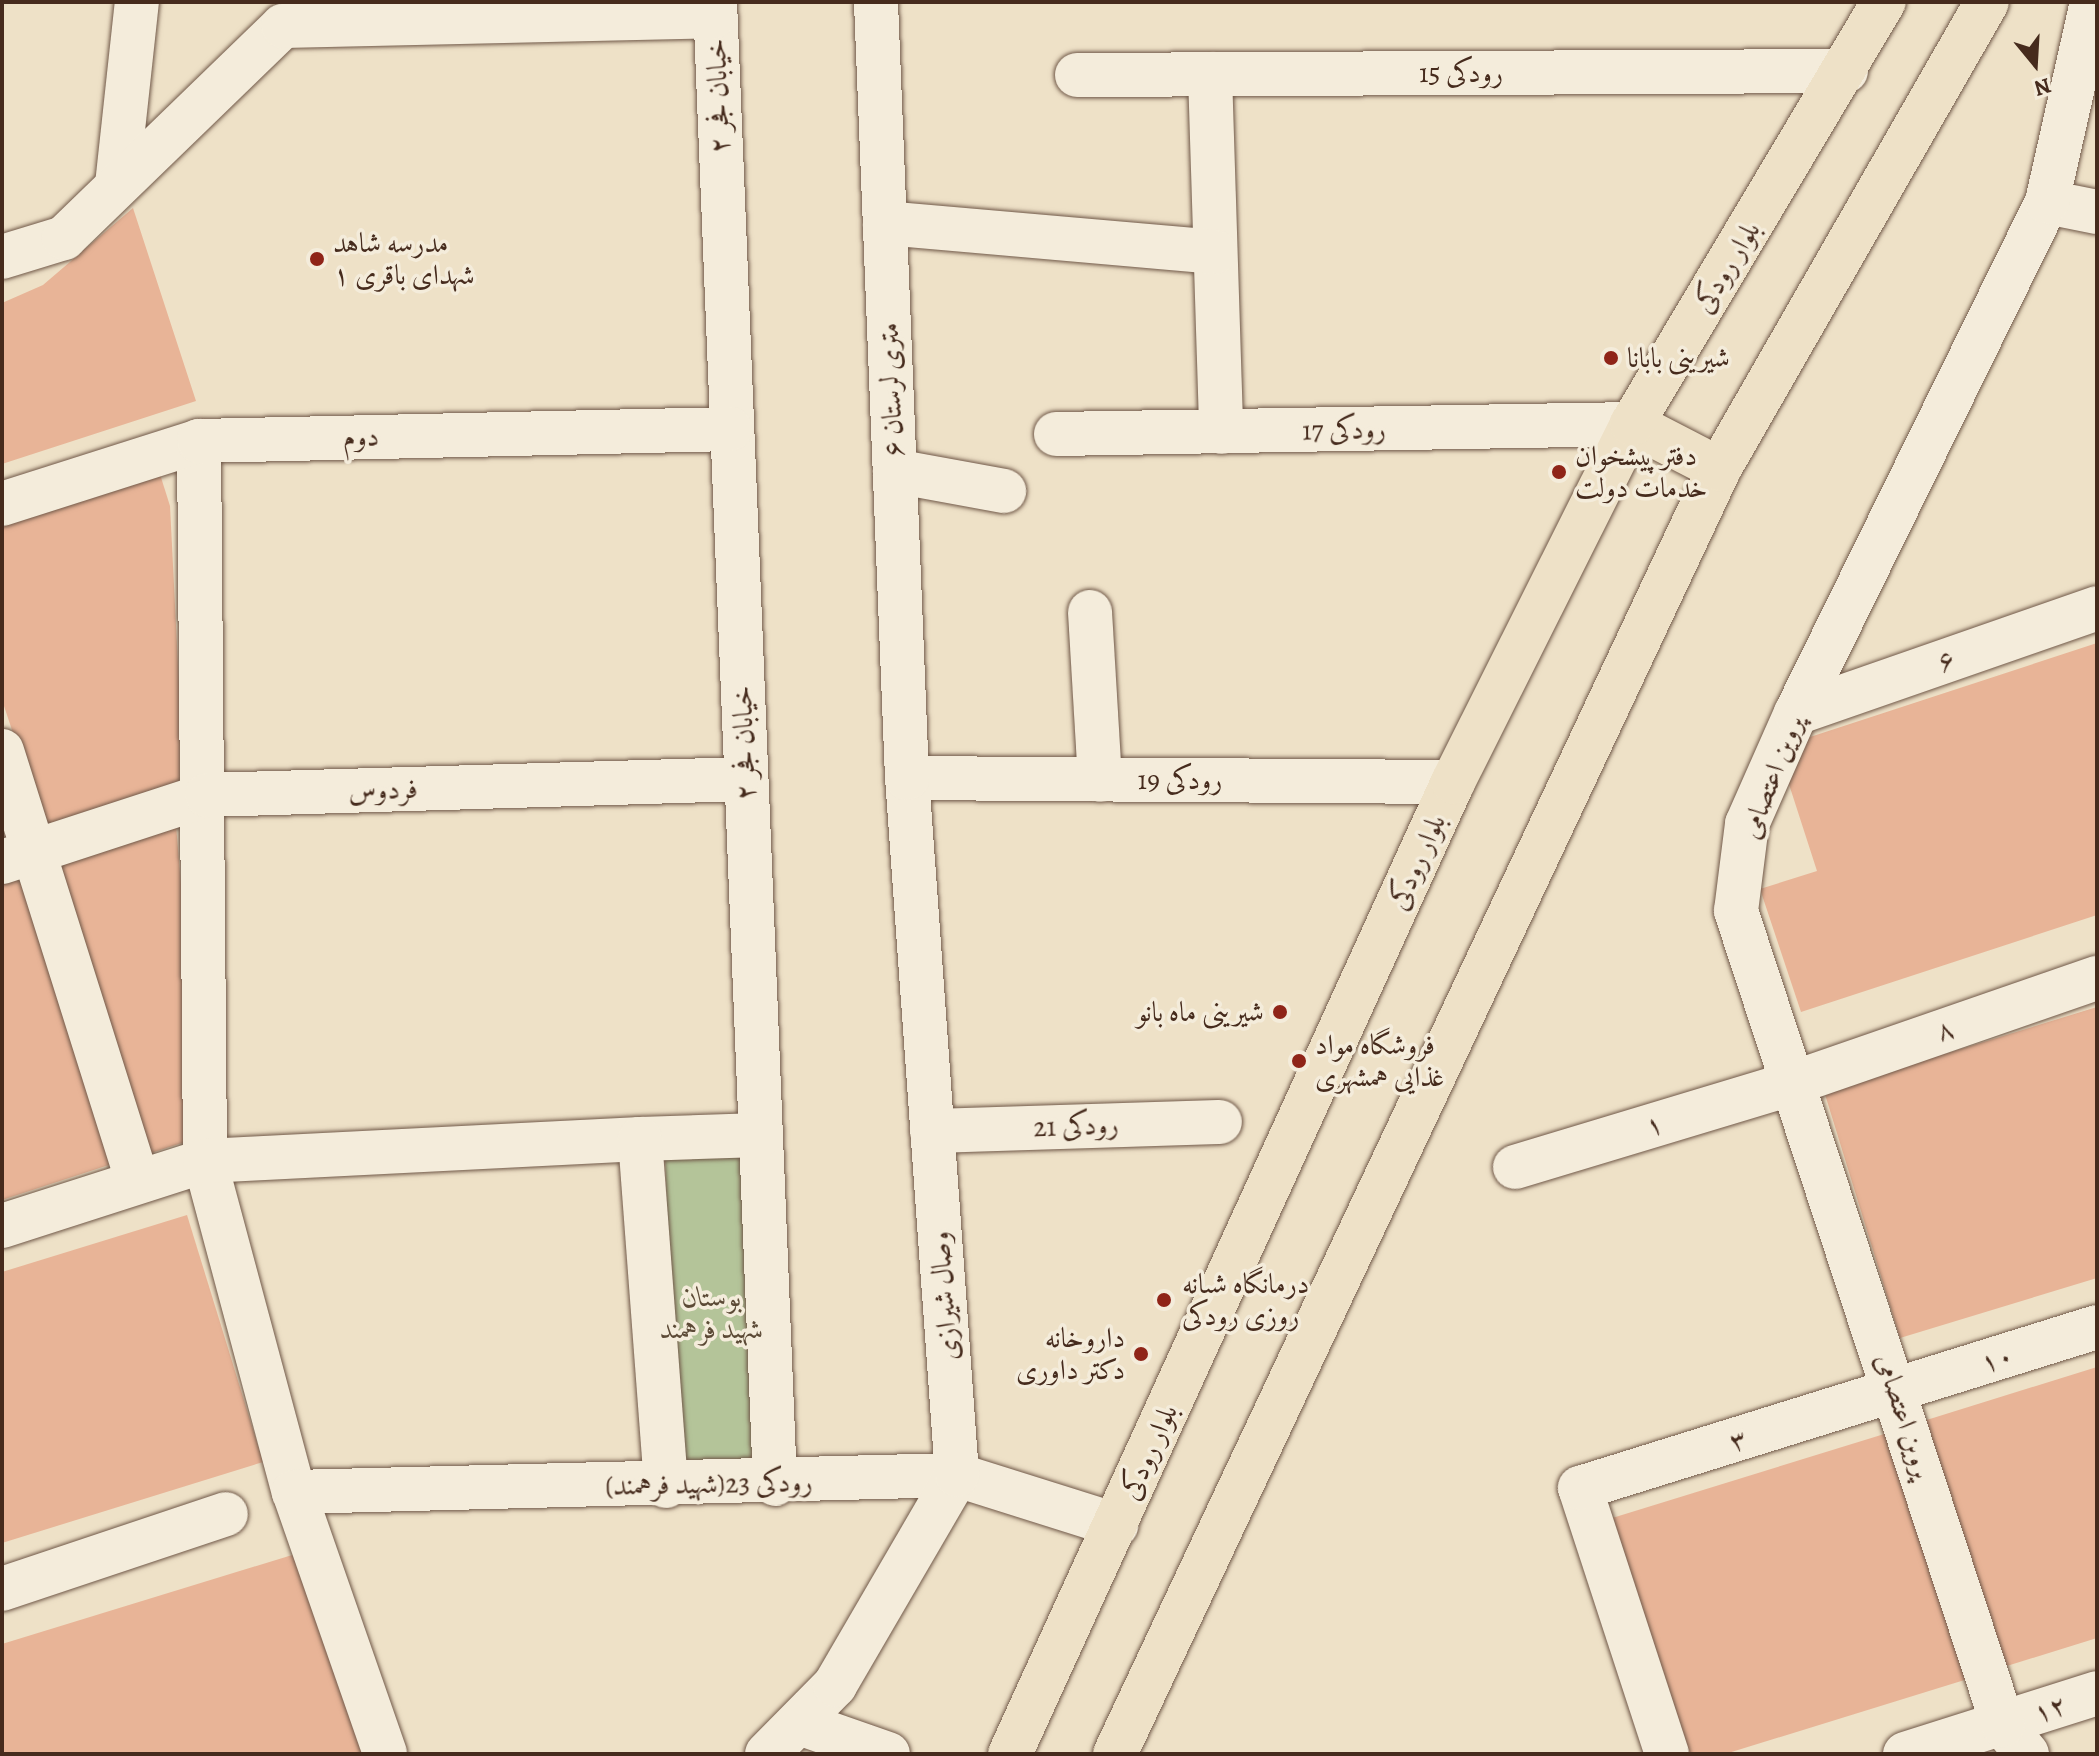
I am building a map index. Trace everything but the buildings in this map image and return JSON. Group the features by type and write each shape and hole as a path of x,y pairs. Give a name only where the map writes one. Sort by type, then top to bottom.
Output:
{"main road":[{"name":"بلوار رودکی","path":"1010,1754 1453,782 1632,424 1846,71 1884,2"},
{"path":"1115,1754 1719,469 1987,2"},
{"path":"1632,424 1719,469"}],"street":[{"path":"117,185 137,2"},
{"name":"۶ متری لرستان","path":"876,2 907,778"},
{"name":"پروین اعتصامی","path":"2015,1739 1736,911 1747,824 1796,713 2047,202 2092,2"},
{"path":"2,257 64,238 283,26 714,9"},
{"name":"خیابان فجر ۲","path":"714,9 775,1484"},
{"name":"رودکی 15","path":"1077,75 1846,71"},
{"path":"1210,74 1221,432"},
{"path":"2047,202 2097,212"},
{"path":"885,223 1215,252"},
{"name":"رودکی 17","path":"1056,434 1632,424"},
{"name":"دوم","path":"2,504 199,441 730,429"},
{"path":"199,441 207,795 205,1161 294,1492 385,1754"},
{"path":"895,471 1004,491"},
{"name":"۶","path":"1796,713 2097,608"},
{"path":"1090,612 1100,780"},
{"path":"2,751 16,857 137,1178"},
{"name":"رودکی 19","path":"907,778 1453,782"},
{"name":"وصال شیرازی","path":"907,778 957,1475"},
{"name":"فردوس","path":"16,857 207,795 745,779"},
{"name":"۸","path":"1793,1083 2097,978"},
{"name":"۱","path":"1515,1167 1793,1083"},
{"name":"رودکی 21","path":"932,1131 1220,1122"},
{"path":"2,1226 137,1178 205,1161 760,1135"},
{"path":"640,1139 666,1486"},
{"name":"۱۰","path":"1896,1391 2097,1327"},
{"name":"۳","path":"1667,1754 1580,1488 1896,1391"},
{"path":"767,1754 802,1724 835,1685 957,1475"},
{"name":"رودکی 23(شهید فرهمند)","path":"294,1492 775,1484 957,1475 1116,1525"},
{"path":"2,1589 226,1514"},
{"name":"۱۲","path":"1905,1754 2015,1739 2097,1693"},
{"path":"802,1724 888,1754"}],"green space":[{"name":"بوستان شهید فرهمند","path":"745,1153 756,1469 676,1472 665,1156"}],"place":[{"name":"مدرسه شاهد شهدای باقری ۱","path":"317,259"},
{"name":"شیرینی بابانا","path":"1611,358"},
{"name":"دفتر پیشخوان خدمات دولت","path":"1559,472"},
{"name":"شیرینی ماه بانو","path":"1280,1012"},
{"name":"فروشگاه مواد غذایی همشهری","path":"1299,1061"},
{"name":"درمانگاه شبانه روزی رودکی","path":"1164,1300"},
{"name":"داروخانه دکتر داوری","path":"1141,1354"}]}
